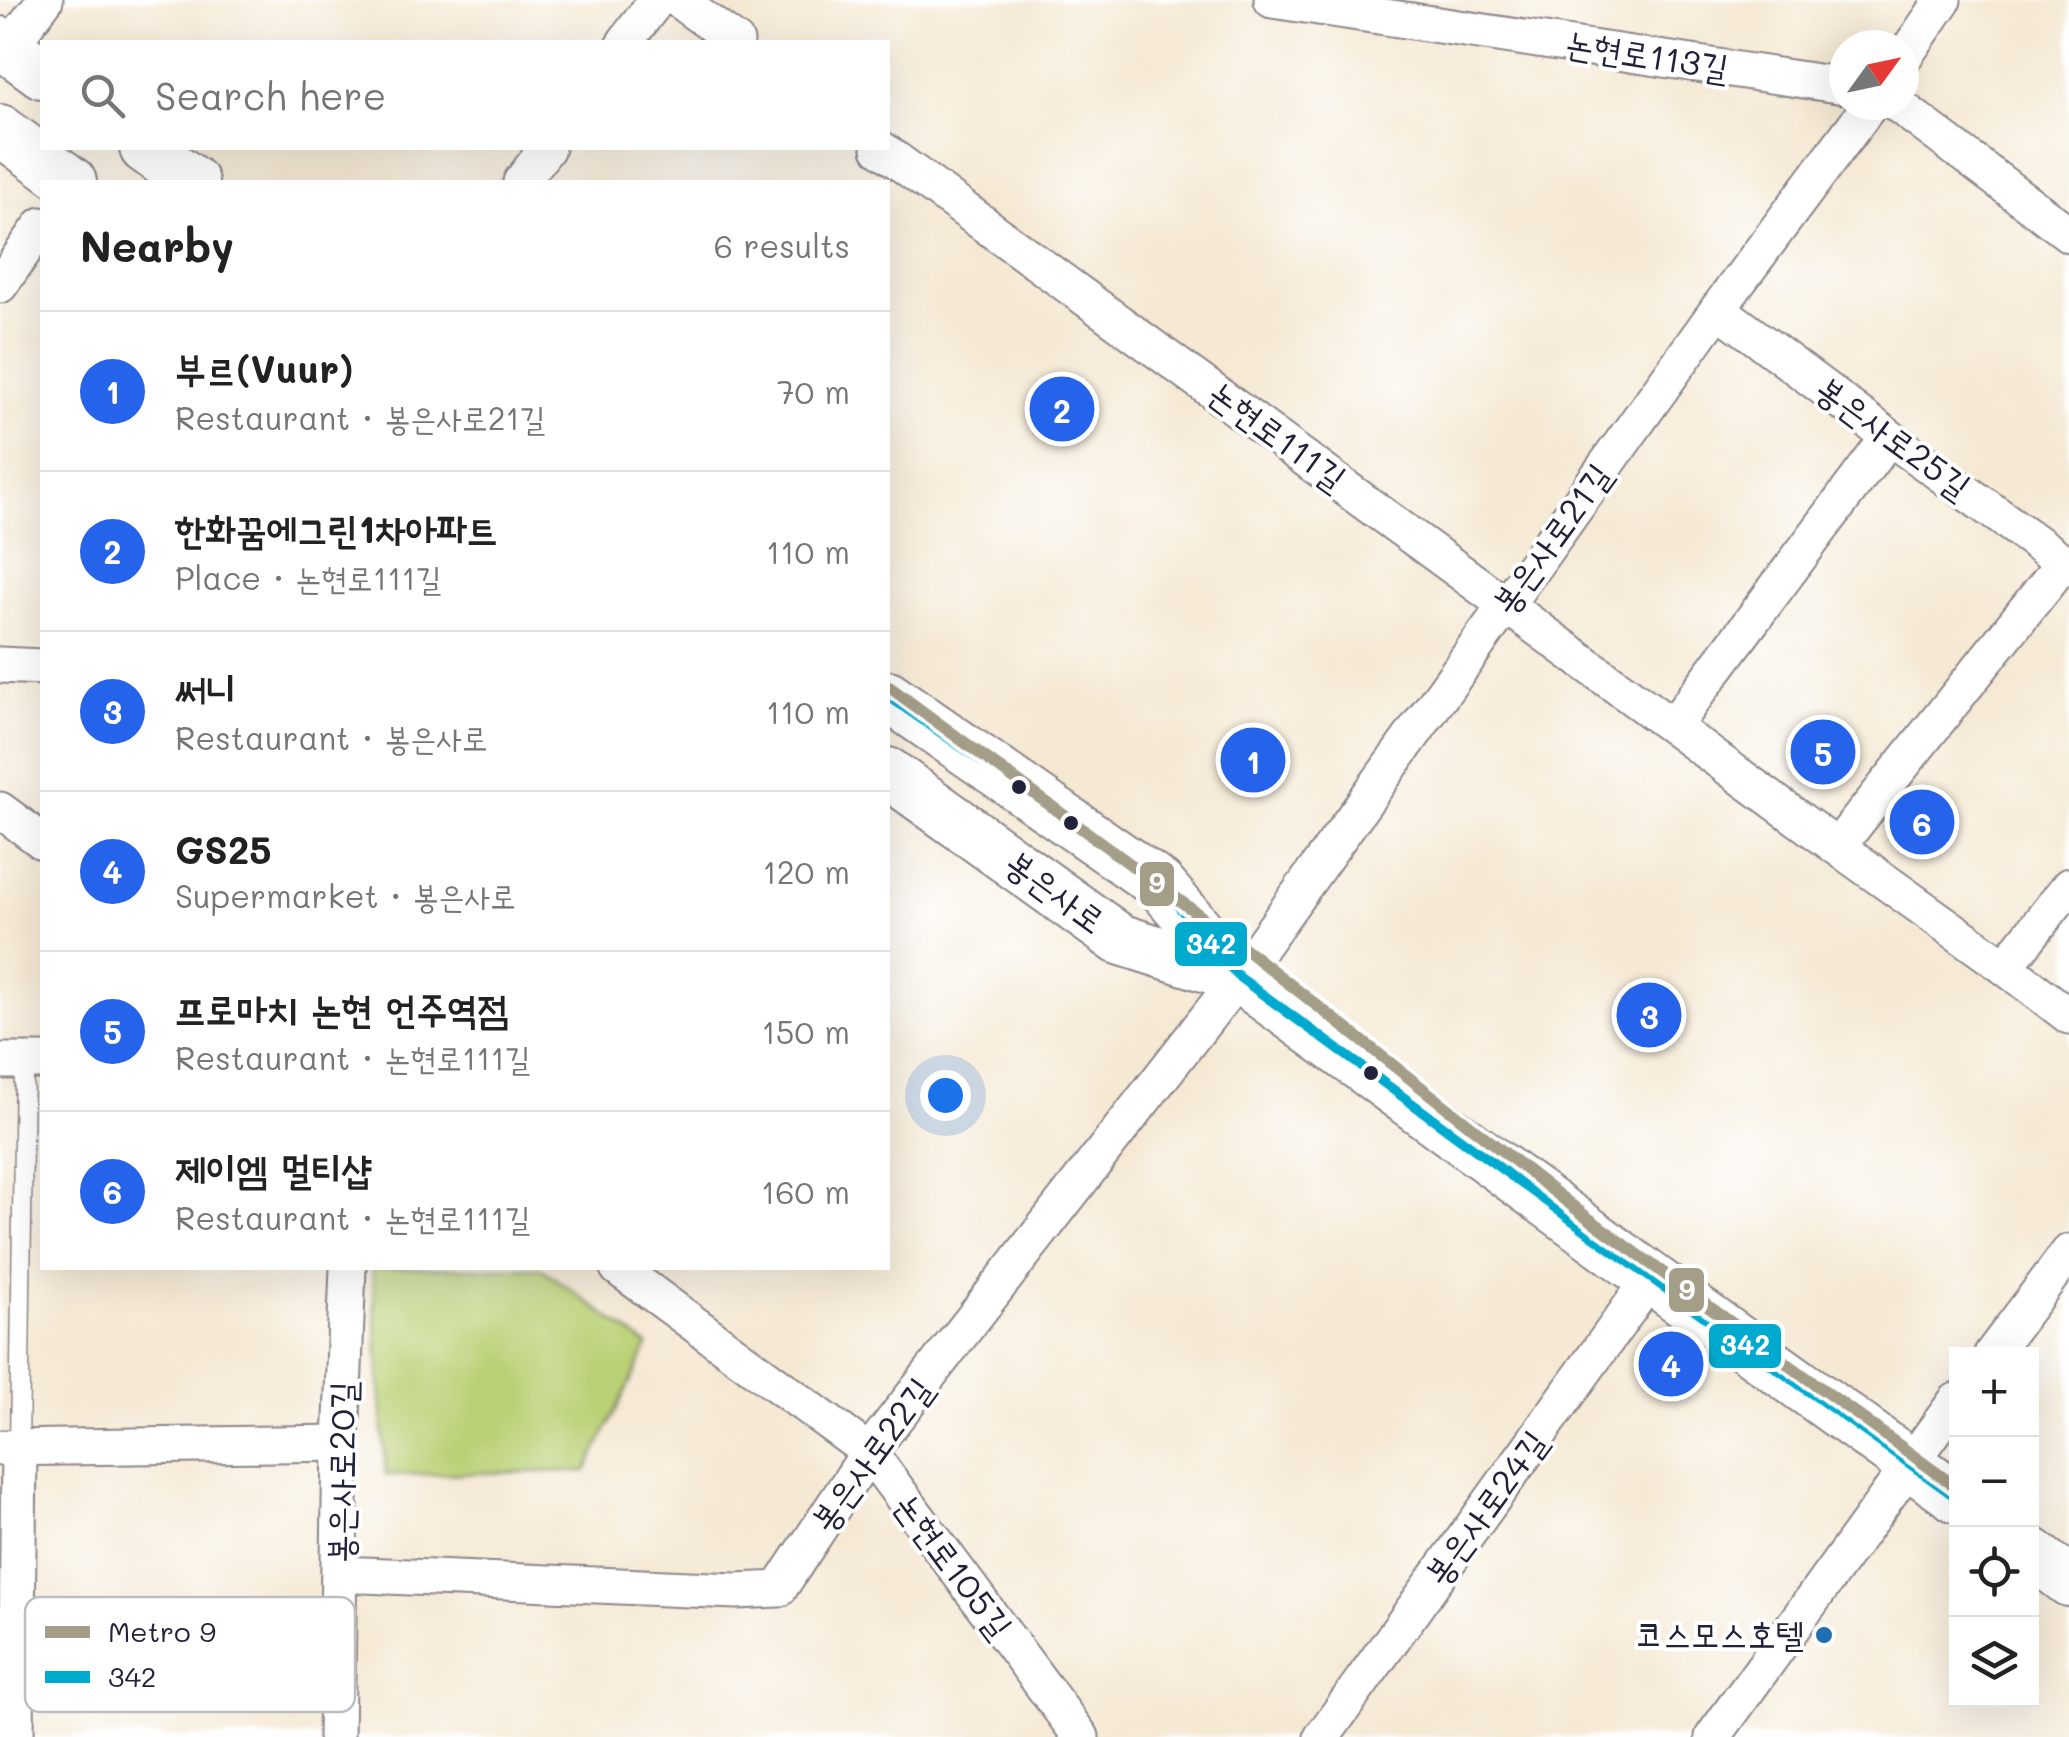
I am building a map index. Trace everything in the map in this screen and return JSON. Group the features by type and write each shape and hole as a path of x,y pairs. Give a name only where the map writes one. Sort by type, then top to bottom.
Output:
{"main road":[{"path":"0,130 68,180"},
{"path":"148,150 189,180"},
{"name":"봉은사로","path":"890,697 1160,885 1240,977 1949,1492"},
{"name":"봉은사로","path":"890,773 1119,939 1240,977"},
{"path":"2039,1558 2069,1582"}],"street":[{"path":"17,54 45,0"},
{"path":"627,40 657,0"},
{"path":"678,0 733,40"},
{"name":"논현로113길","path":"1272,0 1829,84"},
{"path":"1919,35 1943,0"},
{"name":"봉은사로21길","path":"1240,977 1718,309 1859,120"},
{"path":"1918,120 2069,234"},
{"path":"523,180 545,150"},
{"name":"논현로111길","path":"883,150 2069,1016"},
{"path":"0,285 40,228"},
{"name":"봉은사로25길","path":"1718,309 2066,564"},
{"path":"1673,726 1889,438"},
{"path":"1837,847 2066,564"},
{"path":"0,665 40,668"},
{"path":"0,810 40,840"},
{"path":"2005,968 2069,886"},
{"name":"봉은사로22길","path":"340,1574 736,1591 778,1588 869,1452 1240,977"},
{"path":"1997,1347 2069,1252"},
{"name":"봉은사로20길","path":"339,1597 348,1270"},
{"name":"논현로105길","path":"621,1270 869,1452 1080,1737"},
{"name":"봉은사로24길","path":"1322,1737 1651,1278"},
{"path":"1713,1737 1949,1410"},
{"path":"16,1737 8,1676 10,1448 341,1443"},
{"name":"봉은사로20길","path":"336,1737 337,1712"}],"lane":[{"path":"10,1448 22,1062"}],"green space":[{"path":"372,1270 544,1270 648,1346 586,1471 386,1475"}],"metro line":[{"name":"9","path":"890,687 1236,942 1584,1215 1949,1482"}],"transit line":[{"name":"342","path":"890,697 1160,885 1239,977 1949,1492"}],"place":[{"name":"한화꿈에그린1차아파트","path":"1062,409"},
{"name":"프로마치 논현 언주역점","path":"1823,752"},
{"name":"부르(Vuur)","path":"1253,760"},
{"name":"제이엠 멀티샵","path":"1922,822"},
{"name":"써니","path":"1649,1015"},
{"name":"GS25","path":"1671,1364"},
{"name":"코스모스호텔","path":"1824,1635"}]}
